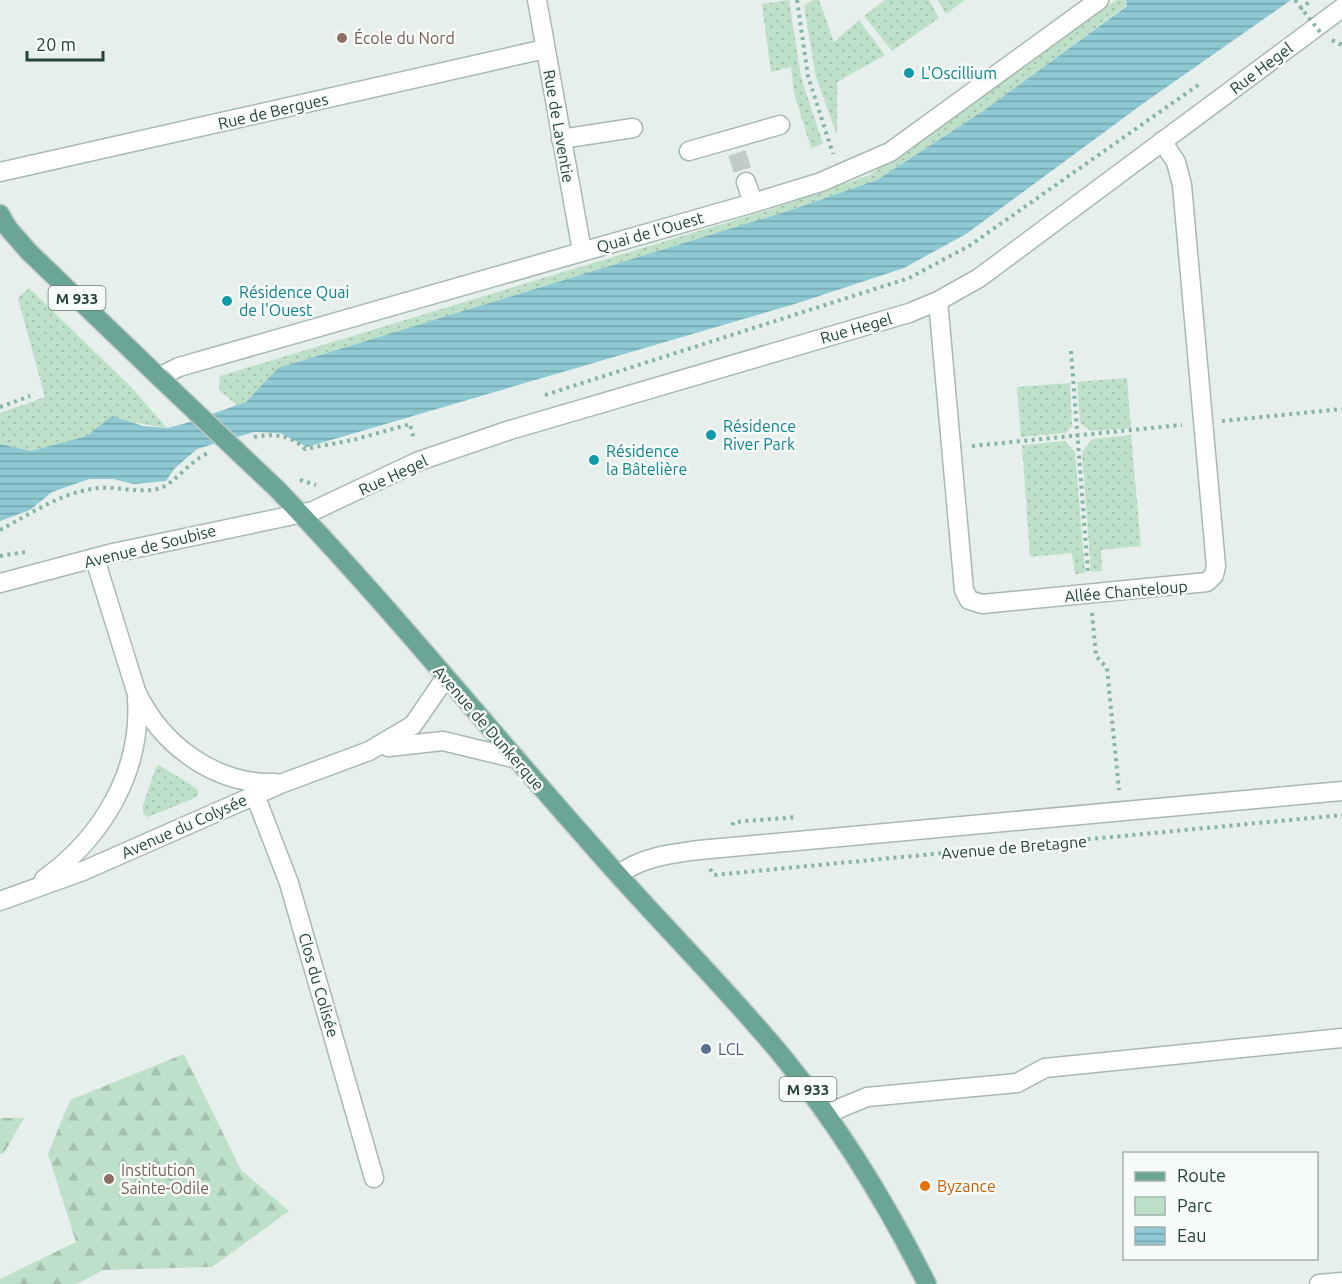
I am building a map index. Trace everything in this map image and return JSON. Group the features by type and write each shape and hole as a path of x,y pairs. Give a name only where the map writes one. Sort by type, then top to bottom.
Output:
{"main road":[{"name":"Avenue de Dunkerque","path":"0,214 8,228 29,252 300,513 618,875 779,1052 826,1113 897,1223 927,1284"}],"street":[{"name":"Rue de Laventie","path":"537,0 582,251"},
{"name":"Quai de l'Ouest","path":"159,377 179,367 753,203 839,175 900,146 1099,0"},
{"name":"Rue Hegel","path":"300,513 328,506 419,461 470,444 639,390 909,313 938,301 979,278 1342,8"},
{"name":"Rue de Bergues","path":"0,172 545,49"},
{"path":"689,152 735,146 780,125"},
{"path":"561,139 633,128"},
{"name":"Allée Chanteloup","path":"938,301 953,447 964,590 969,600 982,604 1203,584 1214,575 1216,566 1182,185 1176,162 1162,141"},
{"path":"746,182 753,203"},
{"name":"Avenue de Soubise","path":"0,583 226,527 300,513"},
{"path":"95,559 136,691 146,711 159,729 195,759 219,773 252,783 283,783"},
{"name":"Avenue du Colysée","path":"369,751 413,725 446,677"},
{"path":"8,898 43,880 70,859 108,812 126,776 135,747 138,715 136,691"},
{"name":"Avenue du Colysée","path":"8,898 83,871 283,783 369,751 410,743 443,741 517,759"},
{"name":"Avenue de Bretagne","path":"618,875 636,863 652,858 699,850 1342,791"},
{"name":"Clos du Colisée","path":"255,795 289,883 374,1178"},
{"path":"826,1113 867,1097 1017,1083 1045,1068 1342,1038"},
{"path":"1319,1284 1342,1282"}],"path":[{"path":"1295,0 1320,32"},
{"path":"1294,14 1312,0"},
{"path":"798,1 808,76 839,175"},
{"name":"Rue Hegel","path":"537,397 909,278 969,246 1203,82"},
{"path":"0,407 30,396"},
{"path":"953,447 1342,409"},
{"path":"244,440 271,434 298,442 305,449 352,440 410,424 414,440"},
{"name":"Rue Hegel","path":"403,445 425,436"},
{"path":"0,530 62,496 83,491 164,487 201,456 218,449"},
{"path":"296,479 317,486"},
{"name":"Avenue de Bretagne","path":"699,850 714,875 1342,815"}],"green space":[{"path":"789,0 801,77 823,144 811,148 794,93 791,67 771,72 762,4"},
{"path":"813,0 819,0 834,42 859,20 885,55 837,82 837,135 816,77 804,6"},
{"path":"885,0 929,0 939,18 892,51 864,16"},
{"path":"938,0 965,0 946,14"},
{"path":"1116,0 1125,0 1127,5 983,111 877,180 791,210 278,368 257,394 238,406 219,390 220,376 775,208 869,175"},
{"path":"29,288 132,388 167,428 120,420 102,426 87,436 31,451 0,444 0,413 45,397 18,298"},
{"path":"1127,378 1131,428 1091,431 1080,423 1077,382"},
{"path":"1070,383 1072,426 1066,433 1021,437 1017,387"},
{"path":"1131,435 1141,546 1101,550 1102,571 1091,572 1082,452 1092,439"},
{"path":"1065,441 1075,452 1085,573 1075,574 1072,553 1030,557 1022,445"},
{"path":"159,765 196,788 199,793 197,797 148,817 143,814 143,805 156,767"},
{"name":"Institution Sainte-Odile","path":"184,1054 241,1170 289,1211 212,1267 103,1270 77,1284 0,1284 0,1279 76,1242 48,1154 70,1100"},
{"path":"0,1118 24,1118 4,1153 0,1154"}],"water":[{"path":"1126,0 1291,0 1141,105 966,234 904,268 798,303 307,447 280,433 254,432 197,449 174,469 166,481 134,484 113,479 89,479 52,492 30,510 0,521 0,444 31,451 87,436 112,416 143,426 167,428 183,424 246,402 278,368 791,210 877,180 983,111 1127,6"}],"tunnel":[{"path":"737,153 746,182"}],"place":[{"name":"École du Nord","path":"342,38"},
{"name":"L'Oscillium","path":"909,73"},
{"name":"Résidence Quai de l'Ouest","path":"227,301"},
{"name":"Résidence River Park","path":"711,435"},
{"name":"Résidence la Bâtelière","path":"594,460"},
{"name":"LCL","path":"706,1049"},
{"name":"Institution Sainte-Odile","path":"109,1179"},
{"name":"Byzance","path":"925,1186"}]}
